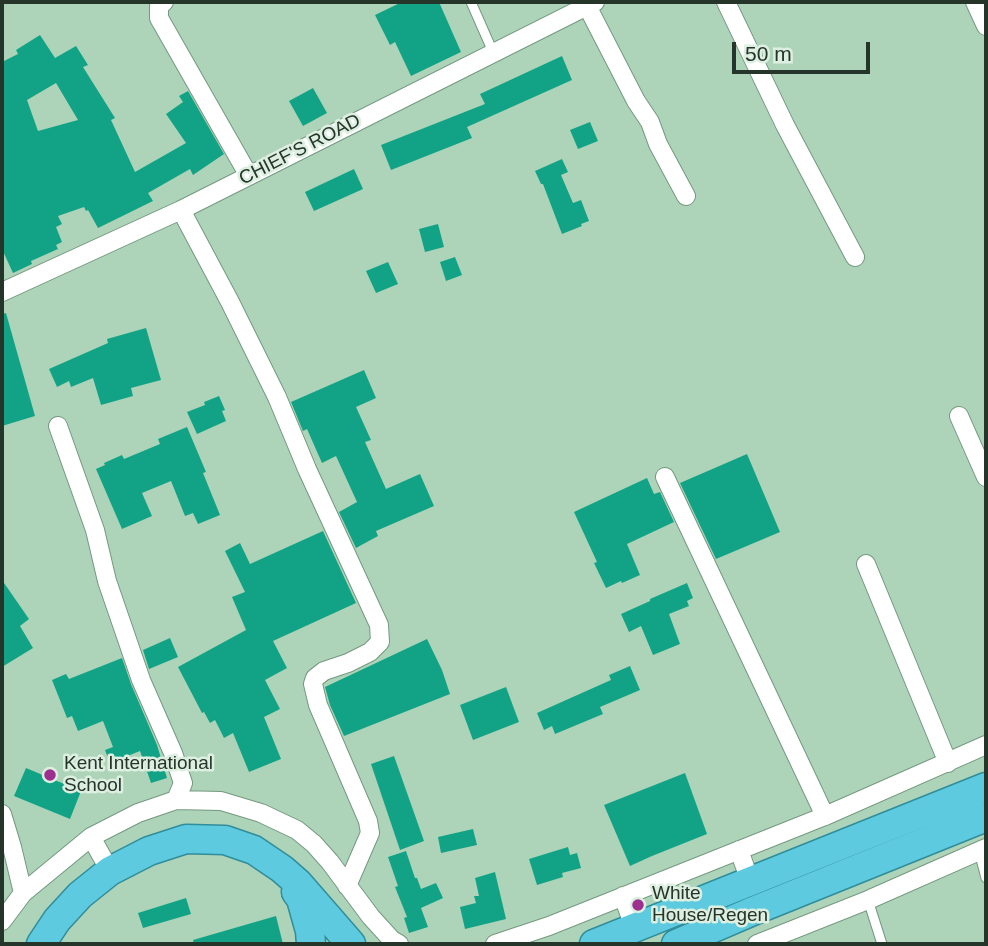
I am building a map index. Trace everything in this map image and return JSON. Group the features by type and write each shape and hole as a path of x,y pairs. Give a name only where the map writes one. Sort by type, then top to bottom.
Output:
{"highway":[{"path":"594,944 986,787"},
{"path":"676,944 978,820"},
{"path":"41,944 57,920 80,895 110,871 149,851 186,839 225,840 254,850 298,883 351,944"},
{"path":"282,869 301,899 311,944"},
{"path":"697,944 791,896"}],"street":[{"path":"164,2 159,6 162,25 249,176"},
{"path":"726,2 785,125 855,257"},
{"path":"975,2 986,26"},
{"path":"589,3 686,196"},
{"name":"CHIEF'S ROAD","path":"4,285 181,210 589,3"},
{"path":"181,210 277,397 379,625 380,642 370,652 324,671 315,678 313,684 318,705 368,821 370,833 347,886"},
{"path":"959,416 986,477"},
{"path":"58,426 95,530 107,582 141,680 183,783 176,800"},
{"path":"665,477 825,816"},
{"path":"866,564 948,763"},
{"path":"495,944 549,926 825,816 986,745"},
{"path":"2,921 23,892 91,837 138,813 176,800 220,801 261,813 297,830 314,844 371,917 399,944"},
{"path":"2,814 23,892"},
{"path":"757,944 868,900 983,849 978,820"},
{"path":"91,837 110,871"},
{"path":"739,849 750,881"},
{"path":"623,895 634,927"}],"lane":[{"path":"471,2 492,52"},
{"path":"983,849 986,878"},
{"path":"868,900 882,944"}],"building":[{"path":"402,2 439,2 461,52 411,76 395,42 390,45 375,15"},
{"path":"40,35 55,58 76,46 88,65 83,67 115,118 111,120 135,172 186,143 166,114 183,102 179,96 188,91 224,154 193,175 190,169 148,193 153,201 98,228 84,207 58,216 62,224 56,227 62,242 56,245 58,249 31,261 32,264 13,273 2,249 2,62 18,54 16,50","holes":["56,83 78,120 38,131 27,100"]},
{"path":"562,56 572,80 467,127 472,138 391,170 381,145 485,104 480,94"},
{"path":"313,88 327,113 303,126 289,101"},
{"path":"590,122 598,141 578,149 570,130"},
{"path":"562,159 568,172 561,175 573,203 581,200 589,221 562,234 543,184 535,171"},
{"path":"354,169 363,189 314,211 305,192"},
{"path":"438,224 444,247 425,252 419,229"},
{"path":"455,257 462,275 446,281 440,262"},
{"path":"388,262 398,284 376,293 366,271"},
{"path":"6,313 35,416 2,426 2,314"},
{"path":"146,328 161,380 131,388 133,396 101,405 93,378 71,387 69,381 57,387 49,369 108,343 107,339"},
{"path":"364,370 376,398 356,407 371,440 365,442 386,489 420,474 434,506 376,531 378,536 356,548 339,512 357,502 336,456 322,463 307,429 303,431 291,402"},
{"path":"219,396 226,421 197,434 187,412"},
{"path":"187,427 220,515 198,524 193,513 185,516 171,481 142,493 152,516 122,529 96,469 122,455 124,459 160,444 158,439"},
{"path":"747,454 780,532 716,559 680,483"},
{"path":"647,478 654,494 660,492 674,522 627,544 640,575 606,588 574,512"},
{"path":"323,531 356,603 273,641 287,668 265,680 280,709 264,717 281,759 249,772 233,733 224,738 215,720 210,723 178,667 246,630 232,597 245,592 225,551 240,543 250,564"},
{"path":"2,580 29,619 20,626 33,648 2,667"},
{"path":"687,583 693,598 687,601 689,606 669,614 680,644 653,655 641,626 629,632 621,614"},
{"path":"170,638 178,657 149,669 143,650"},
{"path":"427,639 450,694 344,736 325,687"},
{"path":"122,658 157,745 167,778 151,783 140,751 110,763 105,750 113,747 103,721 78,731 72,716 67,718 52,680 66,674 69,679"},
{"path":"630,666 640,690 600,707 603,714 555,734 552,726 544,730 537,713 611,680 609,675"},
{"path":"506,687 519,722 473,740 460,705"},
{"path":"394,756 424,841 400,850 371,764"},
{"path":"26,768 81,791 70,819 14,796"},
{"path":"685,773 707,834 630,866 604,805"},
{"path":"473,829 477,845 441,853 438,837"},
{"path":"568,847 570,855 577,853 581,868 562,873 563,877 537,885 529,859"},
{"path":"406,851 421,889 436,883 443,898 421,908 428,927 409,933 404,918 407,917 395,887 398,886 388,857"},
{"path":"495,872 506,919 465,929 460,907 476,903 474,896 479,896 475,878"},
{"path":"186,898 191,914 143,928 138,913"},
{"path":"276,916 283,944 194,944 193,940"}],"place":[{"name":"Kent International School","path":"50,775"},
{"name":"White House/Regen","path":"638,905"}]}
